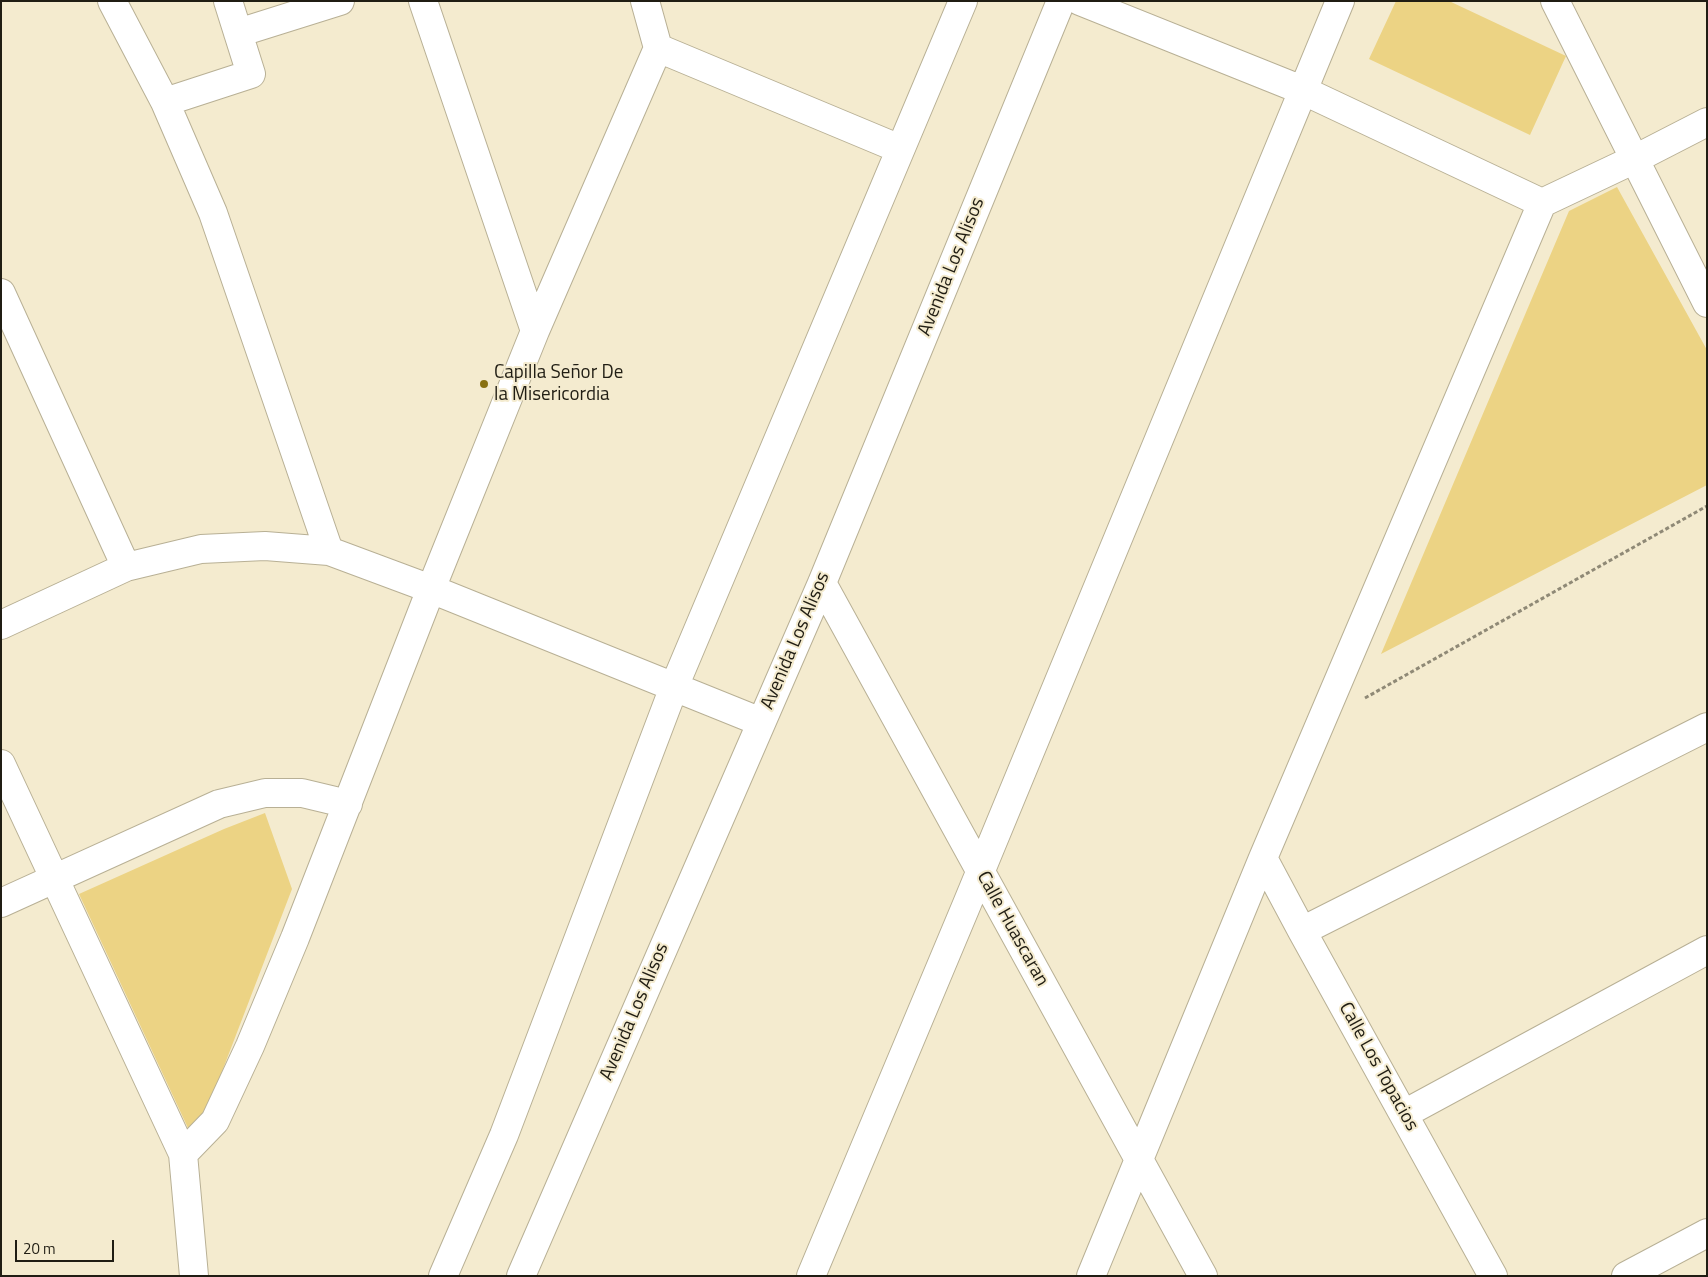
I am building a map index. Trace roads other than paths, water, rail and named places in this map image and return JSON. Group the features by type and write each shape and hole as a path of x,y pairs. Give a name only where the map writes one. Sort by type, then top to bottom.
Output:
{"street":[{"path":"112,1 165,102 213,213 329,551"},
{"path":"165,102 251,74 228,1"},
{"path":"238,33 340,1"},
{"path":"423,1 535,330"},
{"path":"183,1154 215,1121 250,1046 295,938 431,589 535,330 658,48 645,1"},
{"path":"443,1276 504,1135 674,686 962,1"},
{"name":"Avenida Los Alisos","path":"521,1276 822,583 1061,1"},
{"path":"1080,1 1302,90 1542,203"},
{"path":"811,1276 1340,1"},
{"path":"1556,1 1707,303"},
{"path":"658,48 900,149"},
{"path":"1091,1276 1264,858 1542,203 1707,122"},
{"path":"1,293 126,567"},
{"path":"1,625 126,567 201,549 265,546 329,551 431,589 762,722"},
{"name":"Calle Huascaran","path":"822,583 1203,1276"},
{"path":"1302,931 1707,727"},
{"path":"1,764 183,1154 194,1276"},
{"path":"1,903 219,804 265,793 302,793 348,804"},
{"name":"Calle Los Topacios","path":"1264,858 1302,931 1493,1276"},
{"path":"1404,1114 1707,950"},
{"path":"1626,1276 1707,1233"}],"place":[{"name":"Capilla Señor De la Misericordia","path":"484,384"}]}
